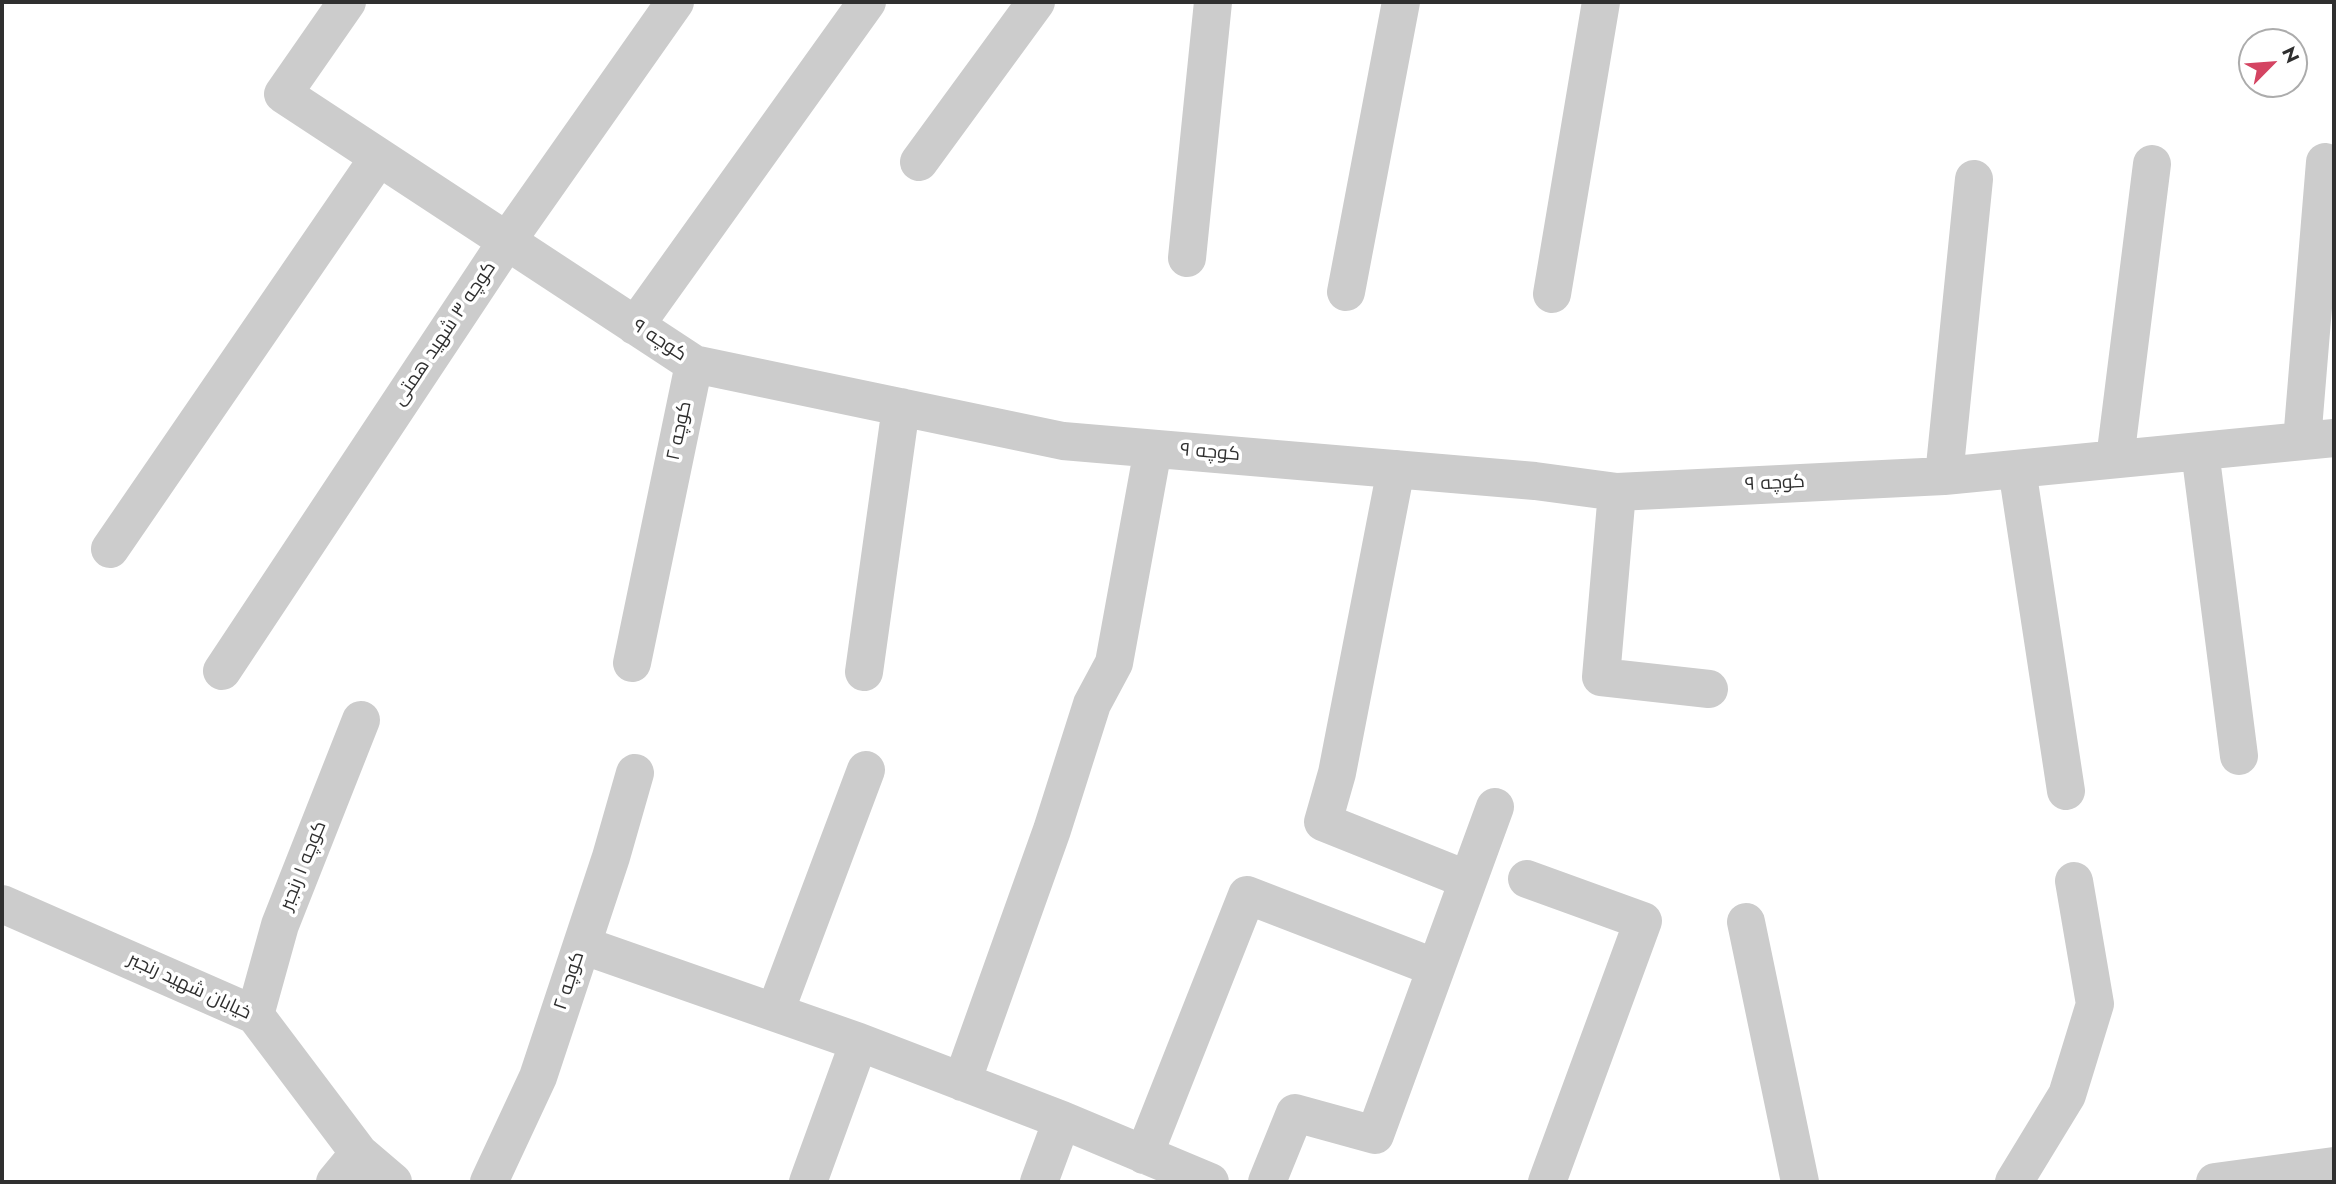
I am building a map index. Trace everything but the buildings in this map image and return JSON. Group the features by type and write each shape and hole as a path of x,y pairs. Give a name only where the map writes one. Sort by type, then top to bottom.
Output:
{"street":[{"name":"کوچه ۹","path":"347,2 283,94 694,364 1063,441 1535,481 1617,492 1944,476 2318,440"},
{"name":"کوچه ۳ شهید همتی","path":"222,671 507,241 675,2"},
{"path":"635,326 867,2"},
{"path":"919,162 1036,2"},
{"path":"1187,258 1213,2"},
{"path":"1346,292 1401,2"},
{"path":"1552,294 1601,2"},
{"path":"110,549 379,157"},
{"path":"2318,440 2325,162"},
{"path":"2115,459 2152,164"},
{"path":"1944,476 1974,179"},
{"name":"کوچه ۲","path":"632,663 694,364"},
{"path":"864,672 901,407"},
{"path":"962,1082 1052,830 1092,704 1114,663 1153,449"},
{"path":"2200,451 2239,756"},
{"path":"1396,469 1337,773 1323,822 1468,880"},
{"path":"2017,469 2066,791"},
{"path":"1617,492 1601,677 1709,689"},
{"name":"کوچه ۱ رنجبر","path":"255,1015 280,925 361,720"},
{"path":"775,1013 866,770"},
{"name":"کوچه ۲","path":"489,1182 538,1077 635,773"},
{"path":"1268,1182 1295,1113 1375,1135 1495,807"},
{"path":"1527,879 1643,921 1547,1182"},
{"path":"2014,1182 2067,1095 2095,1004 2074,881"},
{"path":"1144,1155 1247,895 1436,968"},
{"name":"خیابان شهید رنجبر","path":"2,904 255,1015 359,1153 393,1182"},
{"path":"1746,922 1800,1182"},
{"path":"582,945 859,1042 1062,1120 1210,1182"},
{"path":"808,1182 859,1042"},
{"path":"1039,1182 1062,1120"},
{"path":"335,1182 359,1153"},
{"path":"2215,1182 2334,1166"}]}
